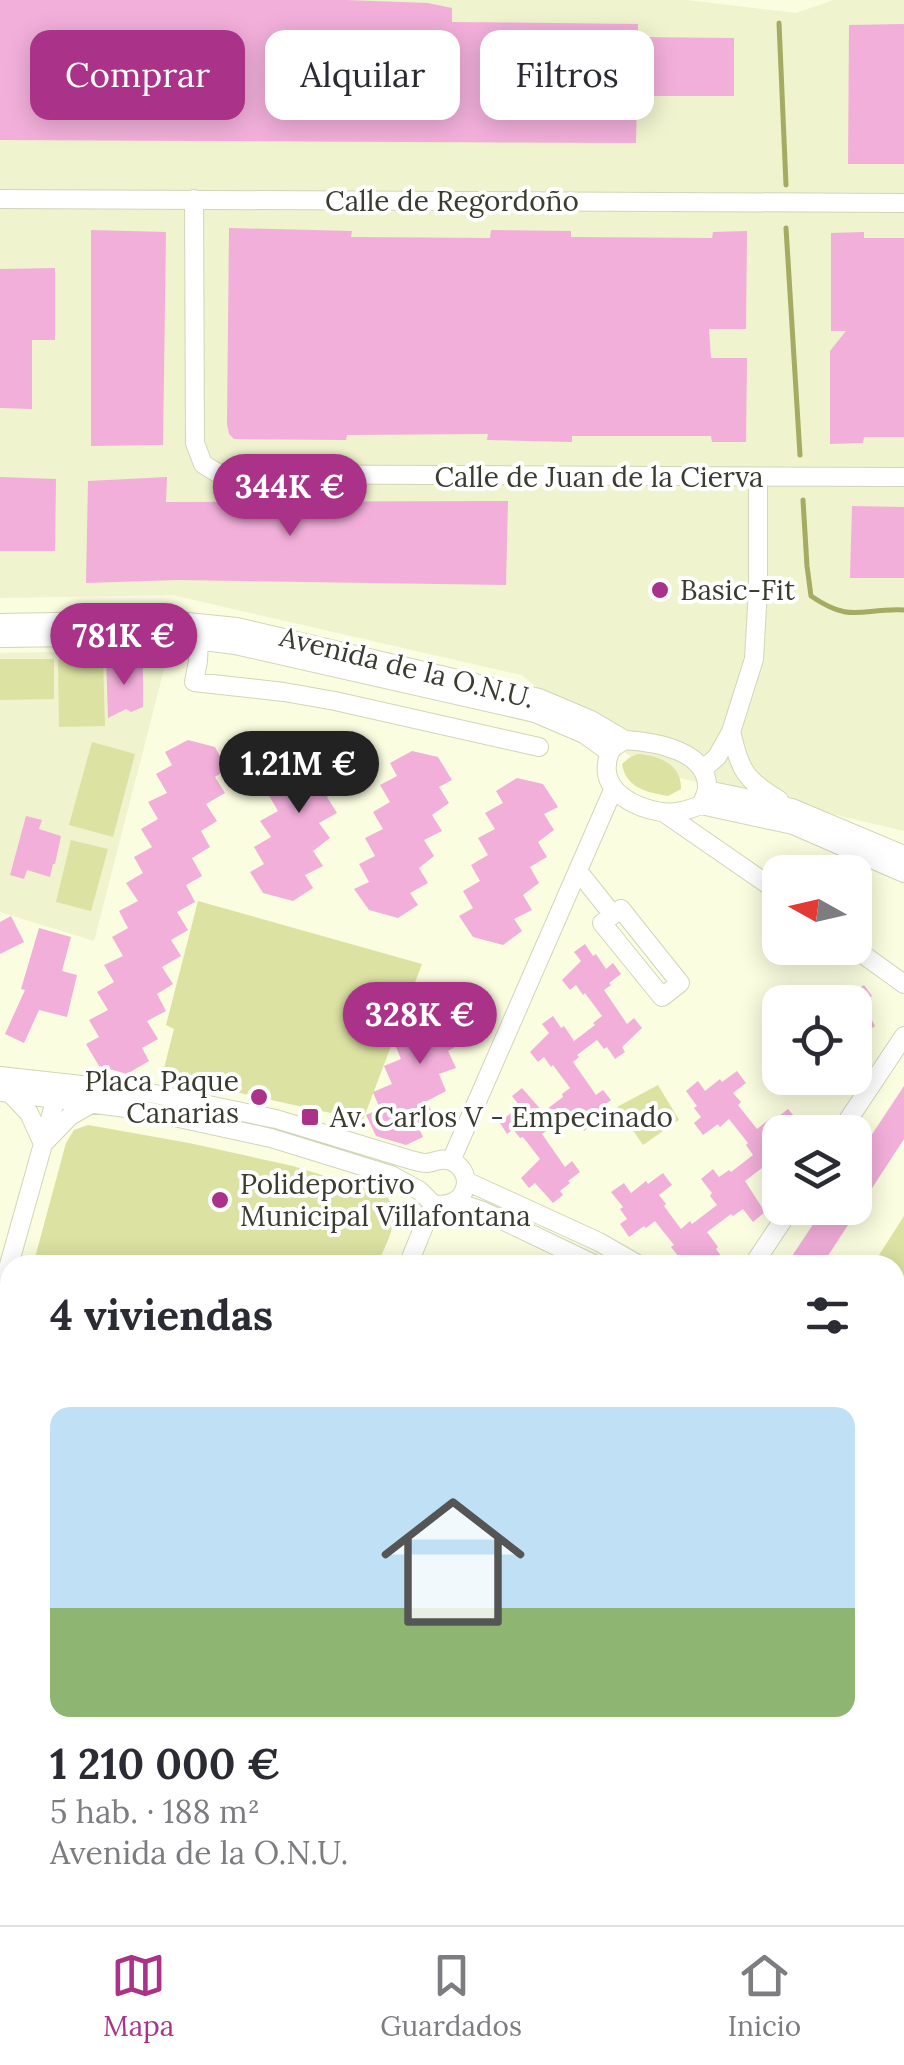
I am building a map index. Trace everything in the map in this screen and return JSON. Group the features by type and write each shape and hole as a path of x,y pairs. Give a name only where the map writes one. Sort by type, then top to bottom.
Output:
{"street":[{"name":"Calle de Regordoño","path":"0,199 904,203"},
{"name":"Calle de Juan de la Cierva","path":"194,199 195,443 203,464 219,474 904,477"},
{"path":"703,768 717,757 731,732 754,659 758,478"},
{"name":"Avenida de la O.N.U.","path":"0,622 167,620 237,627 539,698 591,720 625,740"},
{"name":"Avenida de la O.N.U.","path":"0,638 165,636 235,644 536,713 584,734 609,752"},
{"name":"Avenida de la O.N.U.","path":"199,640 194,682 336,700 539,747"},
{"path":"731,732 742,768 755,786 792,808 904,855"},
{"path":"704,798 703,768 687,755 663,745 625,740 609,752 606,773 613,790 637,806 684,812 704,798 792,808"},
{"path":"451,1161 613,790"},
{"path":"704,798 793,825 904,873"},
{"path":"663,812 762,881"},
{"path":"578,870 613,915"},
{"path":"620,909 680,983 662,998 602,924 613,915 620,909"},
{"path":"872,961 904,984"},
{"path":"851,1115 904,1036"},
{"path":"3,1087 144,1092 276,1119 411,1160 451,1161 460,1167 466,1181 464,1192 456,1202 443,1206 404,1180 271,1138 94,1103 56,1090"},
{"path":"3,1087 29,1114 43,1144"},
{"path":"12,1255 56,1090"},
{"path":"43,1144 70,1116 94,1103"},
{"path":"411,1255 426,1198 419,1181 428,1163"},
{"path":"466,1181 622,1255"},
{"path":"456,1202 575,1255"},
{"path":"760,1255 780,1225"}],"shaded area":[{"path":"0,0 687,0 796,13 834,0 904,0 904,831 650,771 521,675 172,595 0,598"},
{"path":"169,650 94,941 0,912 0,653"}],"green space":[{"path":"103,658 105,726 59,727 58,659"},
{"path":"0,659 54,659 54,699 0,700"},
{"path":"92,742 135,754 113,837 69,825"},
{"path":"637,754 668,763 678,774 681,789 668,796 633,784 622,764"},
{"path":"71,840 108,849 91,911 56,902"},
{"path":"198,901 422,964 363,1120 162,1076 174,1029 166,1025"},
{"path":"658,1085 679,1120 643,1145 617,1107"},
{"name":"Polideportivo Municipal Villafontana","path":"88,1125 189,1143 293,1166 386,1195 393,1212 389,1238 381,1255 36,1255 66,1143 74,1130"},
{"path":"904,1216 904,1255 879,1255"}],"building":[{"path":"0,0 428,3 452,8 452,22 638,24 638,30 480,30 480,120 636,120 636,143 0,140"},
{"path":"904,24 904,164 848,164 849,25"},
{"path":"654,37 734,38 734,96 654,96"},
{"path":"229,228 352,231 351,237 490,238 491,230 571,231 571,237 712,238 713,232 747,231 746,329 709,329 711,358 747,358 746,442 712,442 711,436 572,436 572,442 487,440 488,434 347,435 346,440 234,439 227,424"},
{"path":"91,230 166,232 163,445 91,446"},
{"path":"864,232 864,238 904,238 904,437 864,437 863,443 830,444 830,351 846,331 831,331 831,233"},
{"path":"55,268 55,340 32,340 32,409 0,408 0,269"},
{"path":"0,477 56,479 55,551 0,551"},
{"path":"167,477 166,502 508,501 506,585 178,580 86,583 88,481"},
{"path":"852,506 904,507 904,578 850,578"},
{"path":"106,658 143,668 143,707 131,712 126,709 108,718"},
{"path":"307,732 333,738 347,761 334,768 344,784 327,797 337,813 319,823 330,838 313,851 323,866 305,875 313,888 293,901 263,893 250,872 264,864 254,847 271,837 260,821 278,811 268,794 286,784 275,766 293,757 285,744"},
{"path":"188,740 215,747 227,769 215,777 225,793 206,804 217,821 201,831 210,847 192,858 202,876 186,885 195,902 177,912 188,930 171,940 181,956 162,967 173,984 157,994 166,1011 147,1021 158,1039 142,1048 149,1061 127,1074 99,1066 86,1044 99,1037 89,1020 108,1010 97,992 114,982 104,965 123,956 112,937 128,928 119,911 138,901 126,883 143,873 134,857 152,847 141,829 158,819 148,802 167,793 156,774 172,765 165,752"},
{"path":"412,751 438,757 452,780 439,787 449,803 432,815 442,831 424,840 434,856 419,868 428,883 410,893 418,905 398,918 369,910 354,889 369,882 359,864 375,856 365,838 383,829 373,812 390,802 380,785 397,776 390,763"},
{"path":"517,778 543,784 558,807 544,814 554,830 538,842 547,857 530,867 539,883 523,895 532,910 514,919 522,931 503,945 473,937 459,916 473,908 463,891 480,881 471,865 488,855 478,838 495,829 485,813 503,803 496,791"},
{"path":"26,816 42,820 39,829 61,836 50,877 27,870 24,879 10,875"},
{"path":"11,916 24,942 0,954 0,922"},
{"path":"39,928 71,937 62,971 77,975 67,1017 39,1010 24,1043 5,1034 25,990 21,989"},
{"path":"585,944 606,969 613,963 621,974 604,990 627,1024 634,1018 642,1028 615,1059 597,1040 573,1062 596,1095 603,1090 611,1100 591,1118 594,1123 584,1131 566,1112 542,1134 565,1167 572,1161 580,1172 568,1181 560,1191 563,1195 553,1203 535,1183 529,1188 521,1178 540,1159 523,1137 513,1129 507,1134 500,1123 519,1105 512,1096 522,1088 543,1112 570,1088 553,1065 544,1057 538,1062 530,1052 549,1033 542,1024 553,1016 574,1041 602,1016 585,993 576,985 570,990 562,980 581,961 574,952"},
{"path":"439,988 462,996 473,1019 460,1024 467,1040 448,1051 456,1068 439,1074 446,1091 427,1101 435,1118 417,1124 423,1137 406,1145 376,1136 366,1115 380,1109 373,1092 392,1084 384,1066 401,1059 394,1042 414,1034 405,1016 422,1009 417,996"},
{"path":"737,1071 746,1083 733,1093 741,1102 738,1105 757,1129 762,1125 762,1168 745,1181 762,1207 762,1214 753,1222 743,1209 707,1232 720,1255 677,1255 655,1221 629,1237 620,1224 627,1219 620,1209 623,1207 611,1192 624,1183 631,1193 663,1173 672,1185 659,1195 681,1229 717,1205 701,1179 713,1169 719,1177 731,1172 753,1155 729,1119 703,1135 694,1123 701,1117 686,1091 698,1081 705,1091 720,1079 722,1082"},
{"path":"904,1086 904,1139 872,1188 872,1134"},
{"path":"813,1225 848,1225 829,1255 793,1255"}],"waterway":[{"path":"779,23 786,185"},
{"path":"786,228 800,455"},
{"path":"803,500 811,596 847,612 904,610"}],"place":[{"name":"Basic-Fit","path":"660,590"},
{"name":"Placa Paque Canarias","path":"259,1097"},
{"name":"Av. Carlos V - Empecinado","path":"310,1117"},
{"name":"Polideportivo Municipal Villafontana","path":"220,1200"}]}
